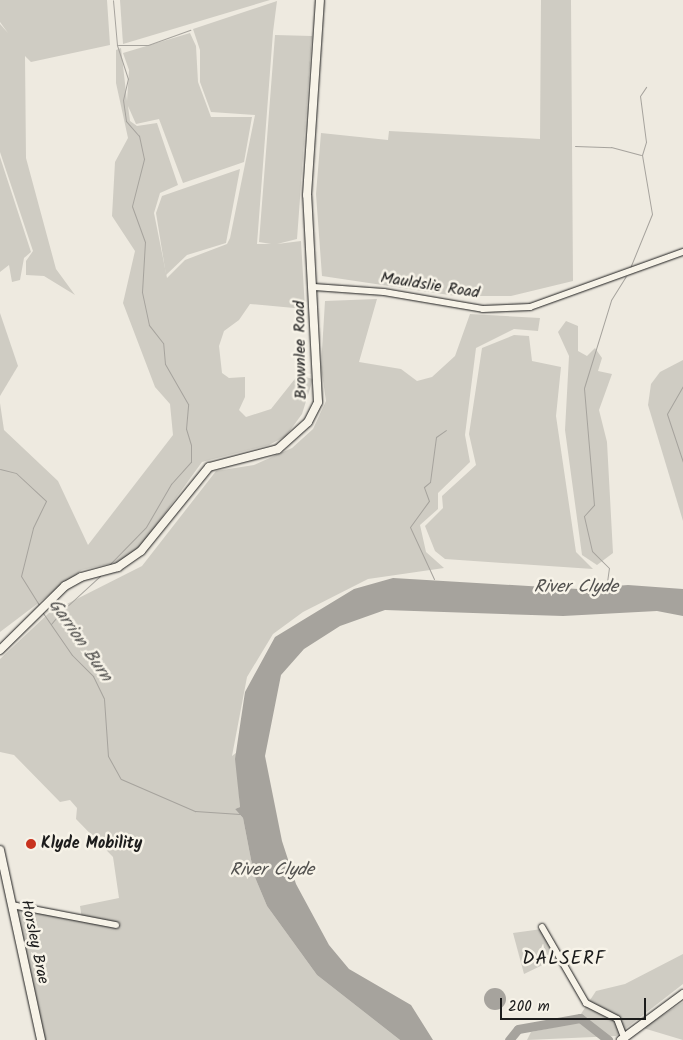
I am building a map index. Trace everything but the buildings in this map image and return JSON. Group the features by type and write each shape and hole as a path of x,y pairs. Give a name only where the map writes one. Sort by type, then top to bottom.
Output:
{"main road":[{"name":"Brownlee Road","path":"0,650 44,604 81,577 118,567 140,552 210,467 278,449 308,422 318,402 308,165 320,0"},
{"name":"Horsley Brae","path":"0,850 41,1040"},
{"path":"623,1039 683,994"}],"street":[{"name":"Mauldslie Road","path":"314,287 384,292 483,309 530,307 683,252"},
{"path":"12,905 116,925"},
{"path":"542,927 586,1003 617,1019 623,1039"}],"shaded area":[{"path":"0,0 107,0 110,45 31,62 25,56 26,158 56,269 75,295 44,276 26,275 26,261 33,251 0,152 0,24 8,33 0,22"},
{"path":"120,0 270,0 123,44"},
{"path":"541,0 571,0 573,281 511,296 456,296 322,276 316,194 321,133 388,140 389,131 540,139"},
{"path":"277,1 257,244 271,244 259,242 275,35 312,36 297,239 277,244 301,241 305,309 250,304 239,320 224,331 219,346 222,373 229,378 245,377 245,397 239,410 246,417 271,409 298,375 313,379 302,414 286,436 269,445 202,462 139,549 117,562 82,570 0,632 0,403 4,430 58,481 88,545 173,435 170,404 155,387 123,303 135,251 112,216 115,162 128,138 116,83 116,50 121,48 127,101 129,70 123,53 190,33 196,46 198,82 211,117 252,117 244,162 183,183 159,119 136,124 128,106 130,121 137,126 157,123 178,185 160,193 154,213 167,278 185,260 227,244 230,238 255,115 211,112 200,82 200,50 193,29"},
{"path":"0,157 31,252 24,258 20,280 12,282 9,265 0,272"},
{"path":"240,169 226,243 187,255 166,275 156,213 162,196"},
{"path":"377,299 359,362 401,369 417,381 432,377 455,356 470,314 540,318 538,331 514,329 476,348 465,435 470,462 438,493 438,509 420,525 426,552 444,568 368,579 303,612 273,634 247,677 232,756 236,753 240,807 235,809 243,818 254,875 267,906 317,975 400,1040 45,1040 17,912 21,909 82,919 80,906 119,898 113,857 76,819 77,808 70,800 60,802 14,755 0,752 0,659 49,613 142,566 216,471 254,465 292,448 313,429 326,401 321,367 325,301"},
{"path":"0,313 18,366 0,396"},
{"path":"566,321 578,326 578,351 587,356 595,348 602,358 598,371 612,374 599,410 607,442 613,553 597,565 582,555 565,430 569,356 558,332"},
{"path":"514,335 529,336 532,361 561,367 556,416 576,552 593,569 445,559 435,551 425,526 443,508 442,496 476,465 469,434 482,348"},
{"path":"683,360 683,521 648,405 651,384 660,372"},
{"path":"542,929 557,958 524,974 513,933"},
{"path":"683,954 683,984 616,1036 527,1040 531,1032 575,1023 596,991 625,984"},
{"path":"683,1002 683,1040 643,1028"}],"water":[{"name":"River Clyde","path":"393,578 578,589 628,585 683,589 683,616 657,611 563,616 385,610 340,626 304,649 281,675 265,756 282,841 296,884 329,945 349,969 411,1005 433,1040 400,1040 317,975 267,906 254,875 243,818 235,809 240,807 235,759 245,692 275,637 354,589"},
{"path":"491,988 499,988 506,995 506,1003 499,1010 491,1010 484,1003 484,995"}],"waterway":[{"path":"108,566 146,527 171,484 191,462 191,445 186,429 188,404 165,364 163,343 149,325 142,292 145,242 132,206 144,159 139,136 126,121 123,100 128,79 117,45 113,0"},
{"path":"118,45 148,45 190,30"},
{"path":"630,268 652,214 642,155 646,142 640,96 646,87"},
{"path":"575,146 611,147 641,155"},
{"path":"606,589 609,568 592,551 584,516 594,505 584,388 611,300 626,276"},
{"path":"683,386 667,414 683,462"},
{"path":"434,579 410,527 429,501 424,487 430,482 436,437 446,430"},
{"name":"Garrion Burn","path":"0,469 16,473 46,501 33,528 21,576 40,607"},
{"path":"64,609 100,576"},
{"path":"51,624 62,611"},
{"name":"Garrion Burn","path":"43,613 72,655 93,676 104,699 108,756 121,779 195,811 240,814"},
{"path":"509,1040 518,1029 580,1018 608,1040"}],"place":[{"name":"Klyde Mobility","path":"31,844"}],"district":[{"name":"DALSERF","path":"564,960"}]}
